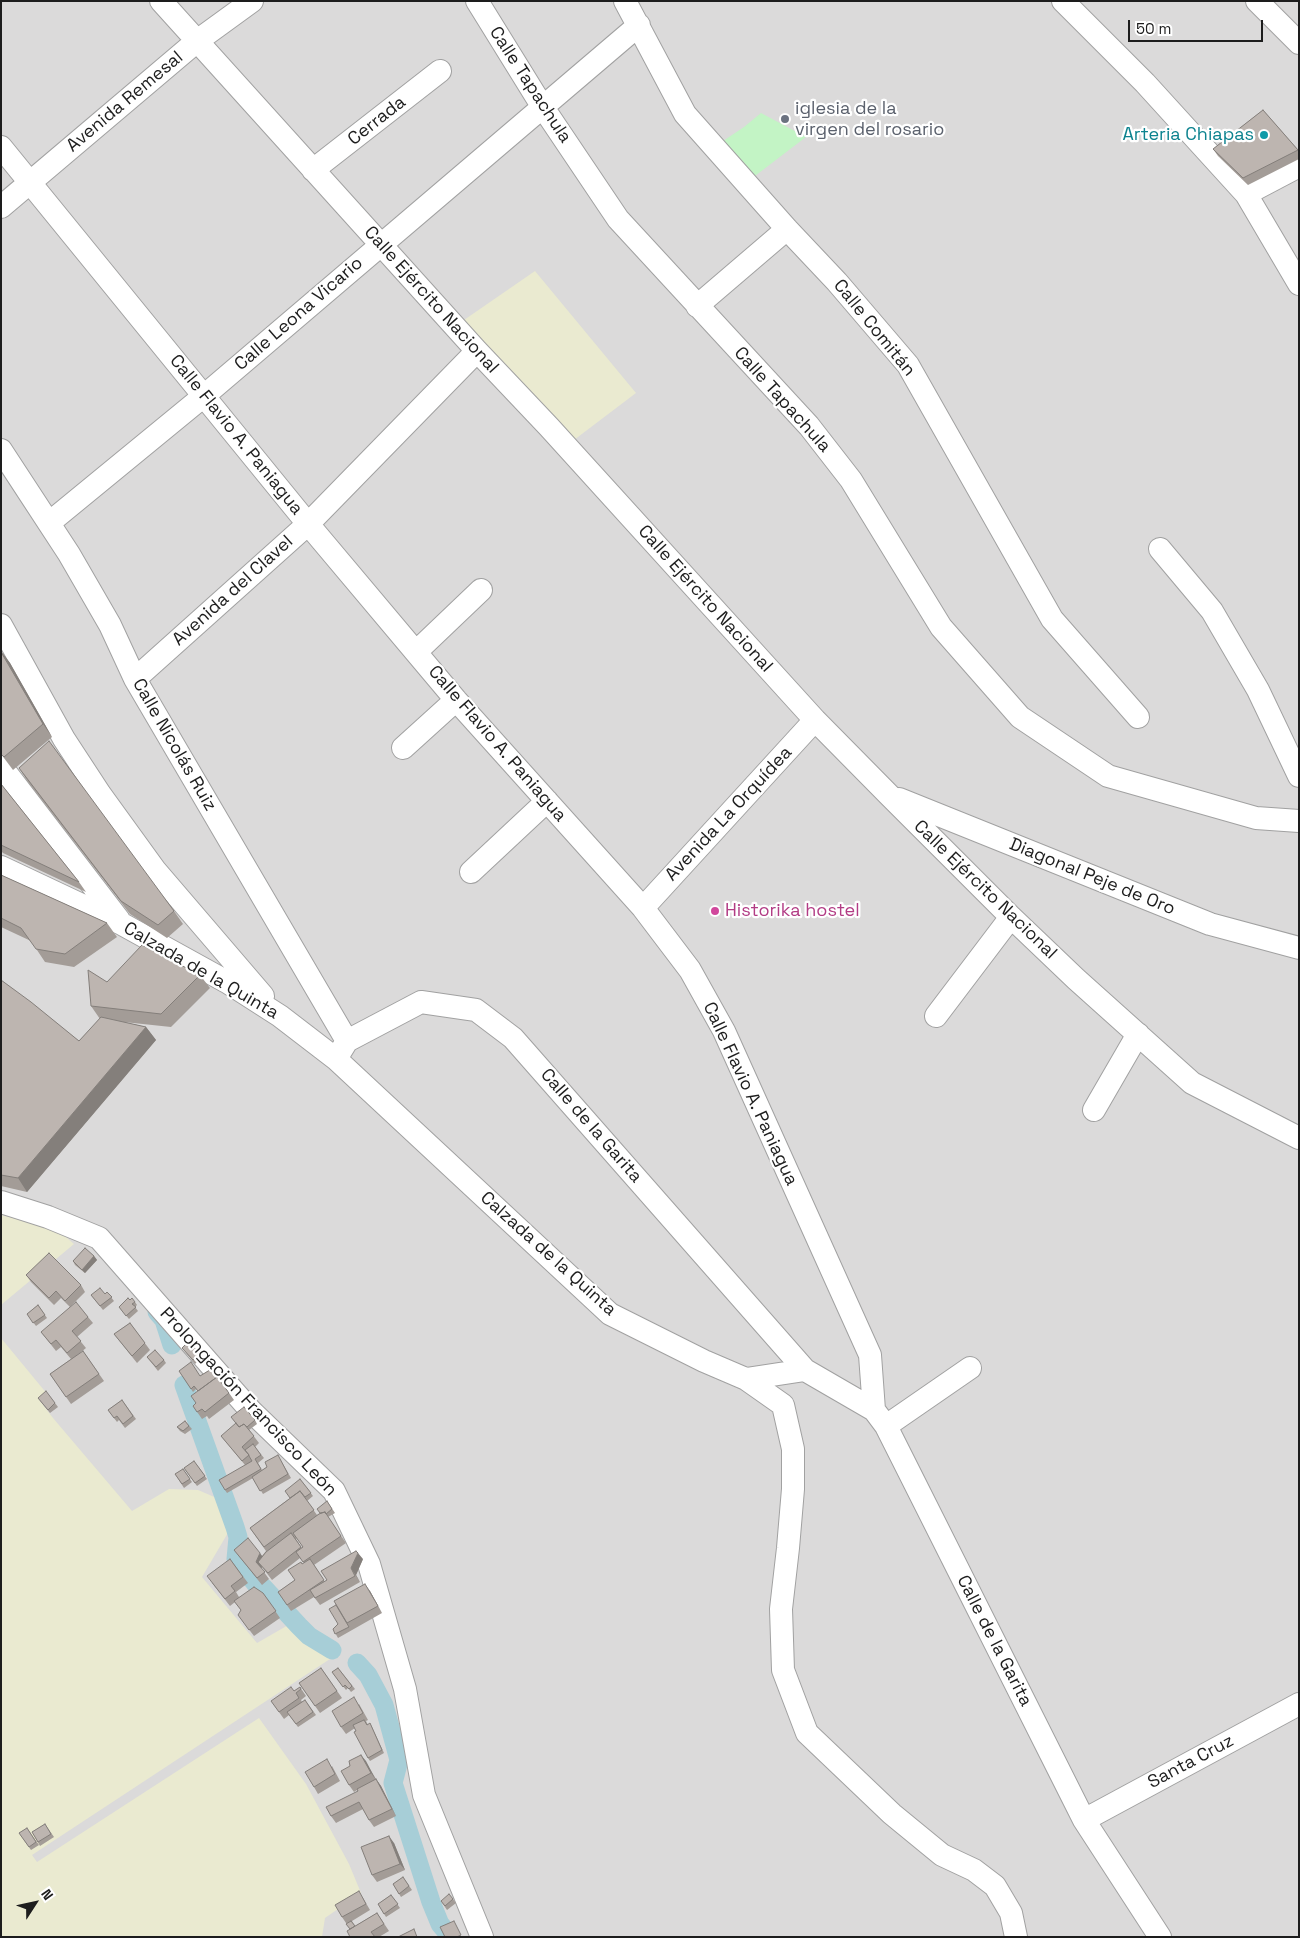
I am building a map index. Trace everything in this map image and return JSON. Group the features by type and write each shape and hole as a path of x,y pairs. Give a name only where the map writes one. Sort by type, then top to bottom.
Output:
{"street":[{"name":"Calle Ejército Nacional","path":"161,1 477,351 549,427 815,720 1011,917 1192,1082 1299,1138"},
{"name":"Avenida Remesal","path":"1,207 197,41 252,1"},
{"name":"Calle Tapachula","path":"477,1 542,106 618,219 809,426 851,480 941,627 1020,717 1108,776 1256,818 1299,821"},
{"name":"Calle Comitán","path":"625,1 686,114 908,364 1052,619 1138,717"},
{"path":"1063,1 1145,83 1246,194 1299,284"},
{"path":"1257,1 1299,43"},
{"name":"Calle Leona Vicario","path":"49,523 205,395 639,25"},
{"name":"Cerrada","path":"313,170 440,71"},
{"name":"Calle Flavio A. Paniagua","path":"1,147 205,395 308,524 456,700 642,908 690,970 724,1032 870,1355 880,1418"},
{"path":"1246,194 1299,166"},
{"path":"697,306 787,229"},
{"name":"Avenida del Clavel","path":"136,679 308,524 477,351"},
{"name":"Calle Nicolás Ruiz","path":"1,450 69,554 110,625 136,679 341,1050"},
{"path":"1160,549 1212,611 1258,690 1299,776"},
{"path":"416,652 481,590"},
{"path":"1,625 64,739 100,794 155,870 280,1016"},
{"path":"403,748 456,700"},
{"name":"Avenida La Orquídea","path":"642,908 815,720"},
{"path":"1,766 122,924"},
{"name":"Diagonal Peje de Oro","path":"889,795 1210,924 1299,948"},
{"path":"471,872 547,801"},
{"name":"Calzada de la Quinta","path":"1,867 122,924 227,982 280,1016 341,1050 610,1314 704,1361 746,1379 783,1406 793,1450 792,1499 781,1609 784,1670 807,1734 892,1814 942,1855 974,1870 995,1886 1011,1913 1016,1937"},
{"path":"936,1016 1011,917"},
{"name":"Calle de la Garita","path":"341,1050 421,1002 476,1010 513,1038 805,1370 880,1418 1084,1820 1160,1937"},
{"path":"1094,1110 1138,1034"},
{"name":"Prolongación Francisco León","path":"1,1202 48,1217 99,1238 251,1411 334,1491 369,1564 404,1690 424,1795 480,1934"},
{"path":"880,1418 970,1368"},
{"path":"746,1379 805,1370"},
{"name":"Santa Cruz","path":"1084,1820 1299,1704"}],"shaded area":[{"path":"1,1 1299,1 1299,1937 1,1937"}],"green space":[{"path":"761,113 806,137 751,179 720,143"},
{"path":"535,271 636,393 574,440 464,320"},
{"path":"1,1215 58,1230 74,1244 1,1305"},
{"path":"1,1338 48,1395 40,1401 132,1511 169,1489 198,1490 219,1499 232,1526 202,1577 257,1643 290,1624 330,1659 32,1855 37,1862 259,1718 306,1784 349,1864 361,1893 325,1918 322,1937 1,1937"}],"building":[{"name":"Arteria Chiapas","path":"1263,110 1298,150 1243,178 1213,149"},
{"path":"1,652 43,724 4,757 1,754"},
{"path":"49,741 174,911 158,925 121,901 19,768"},
{"path":"1,784 79,882 1,845"},
{"path":"1,875 107,923 65,954 36,949 21,928 1,918"},
{"path":"142,945 200,975 161,1014 91,1006 88,970 107,982"},
{"path":"1,980 79,1041 101,1017 146,1027 18,1178 1,1175"},
{"path":"85,1248 94,1256 82,1270 73,1261"},
{"path":"49,1253 81,1285 65,1301 56,1291 49,1298 26,1275"},
{"path":"100,1288 105,1294 107,1292 112,1297 100,1306 91,1295"},
{"path":"128,1298 130,1300 132,1298 135,1302 132,1304 136,1307 126,1316 119,1307"},
{"path":"76,1302 88,1317 72,1331 81,1341 67,1353 56,1340 51,1344 41,1332"},
{"path":"38,1305 45,1315 33,1323 27,1314"},
{"path":"130,1323 145,1343 132,1356 114,1334"},
{"path":"189,1341 200,1354 193,1360 182,1348"},
{"path":"155,1350 164,1360 156,1367 147,1357"},
{"path":"83,1351 99,1374 66,1397 50,1374"},
{"path":"191,1362 200,1376 213,1368 220,1379 217,1377 198,1391 194,1386 191,1389 179,1371"},
{"path":"217,1377 229,1393 205,1412 202,1409 197,1412 193,1406 196,1403 191,1396"},
{"path":"46,1391 55,1403 48,1410 38,1398"},
{"path":"122,1400 133,1416 123,1424 117,1416 114,1418 108,1410"},
{"path":"244,1407 255,1420 247,1427 244,1424 239,1427 231,1417"},
{"path":"185,1421 189,1426 183,1431 177,1427"},
{"path":"236,1423 239,1427 244,1424 254,1436 242,1447 249,1455 242,1461 221,1436"},
{"path":"253,1444 261,1455 255,1459 261,1469 225,1490 219,1480 252,1461 245,1450"},
{"path":"278,1455 288,1474 260,1491 252,1477 267,1467 265,1462"},
{"path":"194,1461 205,1476 195,1483 184,1468"},
{"path":"183,1469 190,1479 182,1484 175,1474"},
{"path":"300,1479 311,1493 305,1497 300,1491 290,1498 285,1491"},
{"path":"300,1491 314,1510 264,1547 250,1528"},
{"path":"327,1501 332,1509 326,1514 325,1512 320,1513 317,1509"},
{"path":"325,1512 341,1536 303,1562 296,1552 303,1547 293,1533 319,1514"},
{"path":"291,1533 301,1547 268,1573 258,1562 266,1552"},
{"path":"248,1538 260,1553 256,1562 265,1572 257,1578 234,1550"},
{"path":"356,1551 358,1553 351,1568 355,1576 315,1598 310,1590 327,1580 321,1571"},
{"path":"230,1559 243,1577 231,1586 235,1591 225,1599 207,1576"},
{"path":"310,1559 324,1580 287,1605 278,1592 295,1580 288,1570"},
{"path":"365,1584 378,1606 347,1623 334,1601"},
{"path":"254,1587 263,1593 276,1611 249,1630 238,1615 241,1610 234,1601"},
{"path":"336,1605 349,1627 335,1634 333,1629 338,1624 329,1609"},
{"path":"321,1668 337,1691 315,1706 299,1683"},
{"path":"338,1668 352,1686 349,1689 345,1685 343,1687 332,1672"},
{"path":"291,1687 294,1691 300,1687 301,1689 296,1693 299,1698 279,1712 271,1701"},
{"path":"354,1697 363,1713 341,1727 332,1711"},
{"path":"305,1700 313,1712 296,1724 287,1712"},
{"path":"364,1720 367,1725 370,1723 382,1750 368,1758 354,1732 356,1731 353,1725"},
{"path":"361,1755 371,1773 349,1785 341,1771 350,1766 349,1761"},
{"path":"327,1759 335,1774 314,1787 305,1772"},
{"path":"376,1779 392,1809 369,1820 359,1802 331,1816 326,1807 358,1791 357,1789"},
{"path":"45,1824 51,1834 38,1842 32,1832"},
{"path":"27,1828 36,1842 29,1847 19,1833"},
{"path":"389,1836 400,1864 372,1875 361,1847"},
{"path":"403,1877 409,1886 399,1894 393,1884"},
{"path":"359,1891 366,1904 342,1917 335,1905"},
{"path":"449,1894 453,1899 445,1906 441,1901"},
{"path":"391,1895 398,1904 384,1914 378,1904"},
{"path":"377,1913 384,1924 371,1932 375,1937 350,1937 347,1931"},
{"path":"351,1921 355,1926 350,1929 346,1924"},
{"path":"454,1921 461,1935 445,1937 440,1927"},
{"path":"414,1929 417,1937 398,1937"}],"waterway":[{"path":"157,1312 164,1320 172,1345"},
{"path":"184,1385 238,1537 236,1559 258,1587 263,1587 309,1636 332,1650"},
{"path":"357,1663 368,1675 384,1705 399,1760 393,1783 431,1902 440,1924 451,1937"}],"place":[{"name":"iglesia de la virgen del rosario","path":"785,119"},
{"name":"Arteria Chiapas","path":"1264,135"},
{"name":"Historika hostel","path":"715,911"}]}
